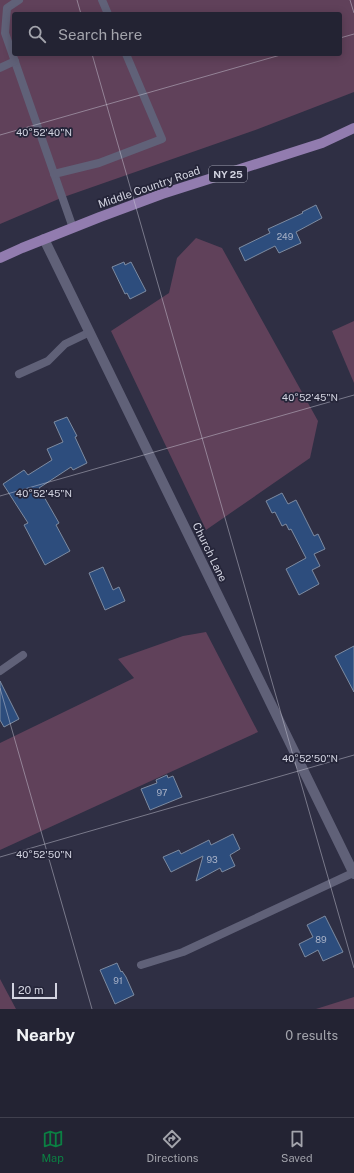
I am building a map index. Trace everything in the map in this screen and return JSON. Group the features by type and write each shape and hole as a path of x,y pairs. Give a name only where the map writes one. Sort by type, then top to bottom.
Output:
{"main road":[{"name":"Middle Country Road","path":"0,258 44,239 162,194 322,143 354,128"}],"street":[{"name":"Church Lane","path":"44,239 354,874"}],"lane":[{"path":"12,51 6,32 7,8 19,0"},
{"path":"102,0 107,12"},
{"path":"13,56 73,228"},
{"path":"54,174 99,163 162,139 127,56"},
{"path":"0,68 15,61"},
{"path":"19,374 48,361 65,344 90,332"},
{"path":"0,671 23,655"},
{"path":"141,965 183,952 354,874"}],"shaded area":[{"path":"0,0 354,0 354,92 258,129 61,198 0,224"},
{"path":"196,238 222,248 318,421 310,458 206,530 111,331 169,293 177,258"},
{"path":"354,321 354,383 332,331"},
{"path":"206,632 258,732 0,850 0,743 134,678 118,659 183,636"},
{"path":"0,979 16,1009 0,1009"},
{"path":"354,997 354,1009 316,1009"}],"building":[{"path":"316,205 322,218 296,232 301,243 279,253 275,246 245,261 239,248 270,233 268,229 303,213 302,212"},
{"path":"124,262 125,265 131,262 146,291 130,299 127,293 125,294 112,267"},
{"path":"67,417 77,436 75,437 87,463 73,470 71,467 39,488 59,523 56,525 70,551 45,565 24,525 28,523 3,484 24,470 28,475 52,460 47,449 63,442 54,422"},
{"path":"282,493 288,504 296,500 314,536 318,534 325,549 314,554 320,566 312,570 319,584 299,595 286,569 306,558 291,529 289,530 286,524 282,526 275,512 272,513 266,501"},
{"path":"103,567 113,590 119,587 125,601 105,610 89,573"},
{"path":"354,646 354,692 335,656"},
{"path":"0,681 19,719 4,727 0,720"},
{"path":"167,775 168,778 173,776 182,797 150,810 141,789 157,783 156,780"},
{"path":"233,834 240,849 230,855 235,866 222,872 220,868 196,881 203,856 171,872 163,857 179,850 181,854 209,840 211,845"},
{"path":"325,916 343,952 323,961 318,950 305,957 299,944 313,937 307,925"},
{"path":"117,963 121,972 122,971 126,977 134,995 115,1004 100,970"}]}
